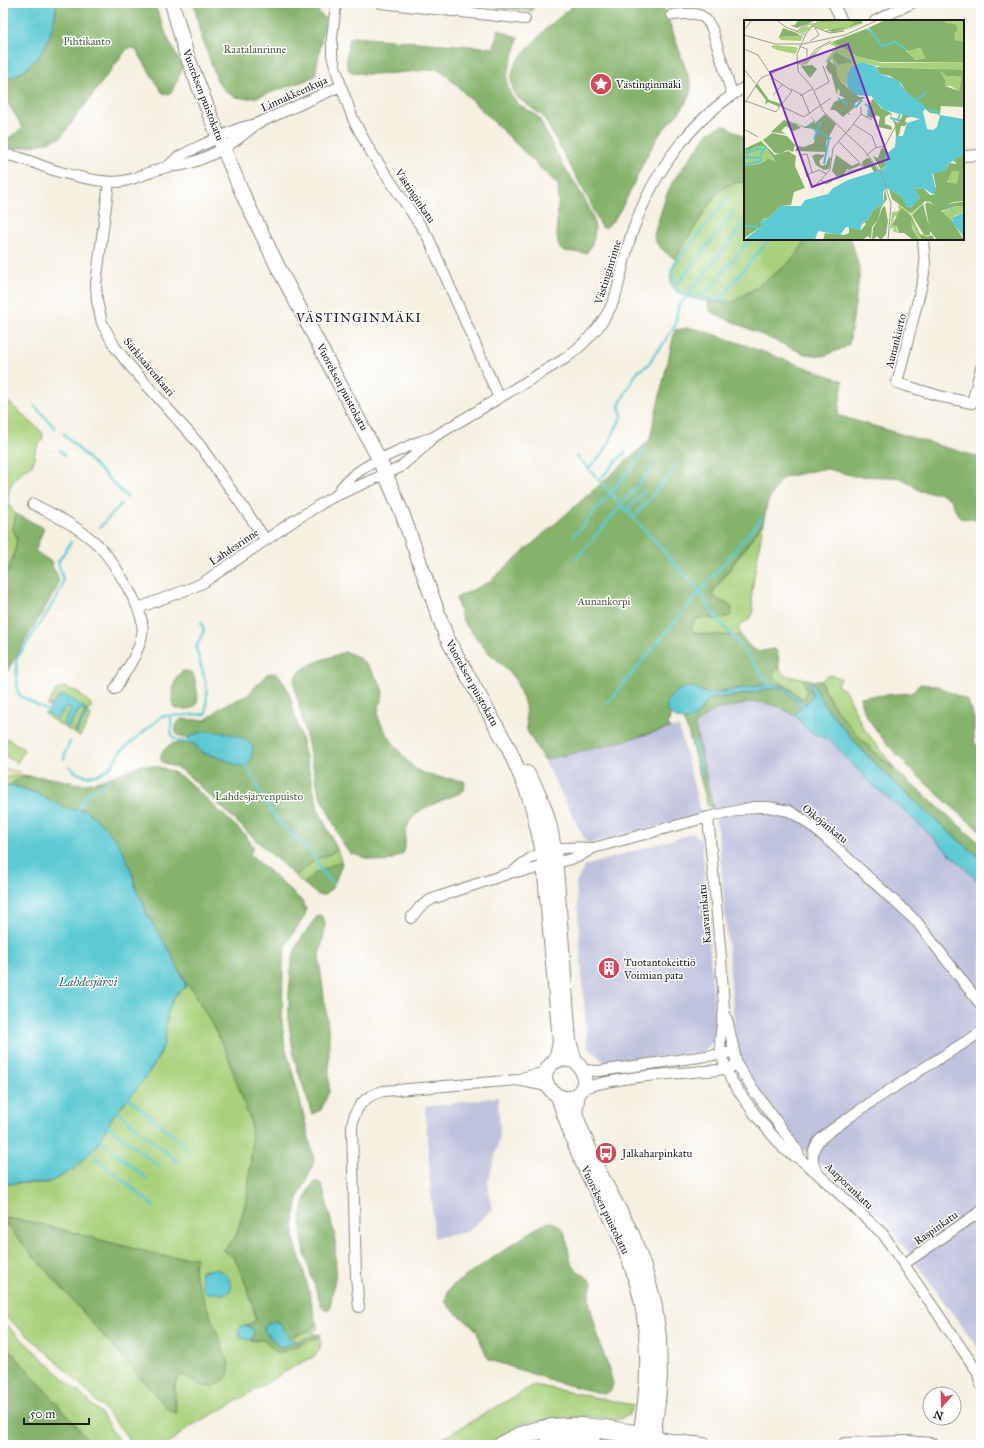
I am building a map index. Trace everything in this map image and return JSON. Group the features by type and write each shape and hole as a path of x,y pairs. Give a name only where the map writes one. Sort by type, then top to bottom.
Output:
{"highway":[{"path":"503,1445 532,1432 564,1426 579,1426 646,1441"},
{"path":"548,1445 568,1443 593,1445"}],"main road":[{"name":"Vuoreksen puistokatu","path":"172,3 186,53 244,197 278,267 386,474 402,513 446,636 508,747 519,761 544,804 569,1041 579,1066"},
{"name":"Vuoreksen puistokatu","path":"549,857 560,1041 559,1048 551,1066"},
{"path":"561,1059 579,1066 585,1081 580,1091 565,1098 552,1093 545,1079 551,1066 561,1059"},
{"name":"Vuoreksen puistokatu","path":"580,1091 575,1111 577,1119 597,1168 632,1234 654,1301 659,1337 660,1376 646,1441"},
{"name":"Vuoreksen puistokatu","path":"558,1096 584,1167 622,1240 642,1303 647,1352 645,1400 646,1441"},
{"path":"646,1441 704,1445"},
{"path":"845,1445 907,1443 931,1445"}],"street":[{"name":"Västinginkatu","path":"336,3 332,55 353,119 369,149 428,237 499,398"},
{"path":"381,3 525,19"},
{"path":"833,3 842,20"},
{"path":"877,20 912,3"},
{"path":"672,15 698,14 707,20 712,29 732,94"},
{"name":"Linnakkeenkuja","path":"3,155 12,156 65,174 110,182 120,182 167,167 182,165 221,143 238,140 256,124 341,86"},
{"name":"Västinginrinne","path":"379,459 420,441 432,438 566,358 587,341 608,312 615,297 632,231 673,151 708,113 732,94 744,88"},
{"path":"964,156 981,156"},
{"name":"Särkisaarenkaari","path":"110,182 96,284 97,301 102,323 115,347 130,366 199,444 266,540"},
{"name":"Aunankierto","path":"923,240 925,264 923,280 897,383 937,395 972,403 981,368"},
{"name":"Västinginrinne","path":"386,474 399,468 423,448 432,438"},
{"name":"Lahdesrinne","path":"338,494 340,488 354,476 379,459"},
{"name":"Lahdesrinne","path":"138,608 204,582 295,520 338,494 386,474"},
{"path":"33,504 68,523 85,534 99,546 120,574 138,608 142,623 142,635 140,642 115,689"},
{"name":"Oikojankatu","path":"549,857 578,857 593,848 708,817 760,807 782,808 797,815 827,839 917,922 981,1004"},
{"name":"Kaavarinkatu","path":"708,817 722,958 724,1009 720,1040 726,1068 734,1084 757,1117 785,1150 802,1160 818,1174"},
{"path":"513,872 526,860 549,857"},
{"path":"410,918 420,907 432,899 513,872 530,870 549,857"},
{"name":"Kaavarinkatu","path":"724,1009 737,1065 797,1150 802,1160"},
{"name":"Aarporankatu","path":"981,1032 865,1106 823,1136 817,1144 814,1152 814,1165 818,1174 883,1234 979,1370 981,1384"},
{"path":"579,1066 598,1071 734,1052"},
{"path":"580,1091 599,1083 726,1068 737,1065"},
{"path":"517,1080 551,1066"},
{"path":"359,1308 356,1276 352,1127 360,1104 371,1095 384,1091 517,1080 548,1086"},
{"name":"Raspinkatu","path":"904,1264 981,1211"}],"shaded area":[{"path":"754,702 761,702 780,707 795,716 810,732 831,741 869,782 904,810 981,884 981,1352 884,1220 804,1150 771,1109 737,1055 718,829 695,728 709,714 716,710"},
{"path":"679,727 701,814 700,816 590,843 586,842 544,760 608,745 664,729"},
{"path":"694,833 702,840 716,1037 704,1052 606,1063 587,1047 576,883 585,866"},
{"path":"498,1097 500,1137 488,1182 492,1210 467,1232 434,1238 425,1107"}],"green space":[{"name":"Pihtikanto","path":"56,3 154,3 168,39 183,67 172,91 169,94 165,94 161,91 136,50 133,48 127,49 60,138 41,144 15,149 3,147 3,142 23,128 3,95 3,80 19,74 29,67 49,35 56,15"},
{"name":"Raatalanrinne","path":"194,3 315,3 314,7 325,20 315,76 258,97 240,98 231,95 217,80 200,32"},
{"path":"497,3 535,3 532,11 497,8"},
{"path":"576,3 658,3 665,10 691,84 688,99 684,106 659,135 623,205 611,223 605,228 601,227 590,202 543,116 518,98 513,90 511,78 518,60 546,29"},
{"path":"498,29 518,37 517,45 507,76 509,91 517,102 539,118 561,162 584,198 591,213 595,229 593,242 586,253 564,251 560,249 557,234 558,185 442,71 437,69 364,74 354,73 349,70 347,64 349,40 352,37 494,48"},
{"path":"723,125 744,137 744,182 728,186 714,197 675,259 659,246 654,235 666,196 673,181 709,132"},
{"path":"744,182 744,240 805,240 801,248 785,266 734,302 700,300 686,296 676,291 672,285 670,277 672,268 688,238 714,197 719,191 731,184"},
{"path":"805,240 851,240 860,271 849,344 844,348 823,356 805,354 711,312 708,301 723,303 734,302 785,266 801,248"},
{"name":"Aunankorpi","path":"688,328 697,329 725,338 843,381 838,414 840,416 981,458 981,514 978,520 960,518 951,500 943,494 920,491 901,478 854,476 828,469 821,469 785,477 779,481 768,501 763,523 713,591 713,596 715,598 732,607 731,615 725,618 697,619 693,623 691,630 697,634 741,636 749,646 755,650 765,651 775,649 777,652 779,668 774,671 772,676 802,698 805,698 806,694 803,678 821,681 824,690 838,712 867,746 981,844 981,858 930,815 872,760 824,705 814,683 809,686 813,695 806,704 804,704 784,685 732,689 710,694 702,691 668,711 671,715 668,723 670,728 608,745 544,760 527,730 525,705 516,681 506,668 486,650 465,624 456,598 489,582 648,442 675,330"},
{"path":"5,399 42,432 43,435 42,440 35,452 34,461 31,466 18,475 9,492 9,504 16,514 13,529 17,539 8,571 3,576 3,402"},
{"path":"16,514 44,528 35,551 53,563 52,567 57,574 58,582 57,588 3,678 3,576 8,571 15,550 17,539 13,529"},
{"path":"763,523 752,590 752,615 748,620 740,625 739,631 741,636 697,634 691,630 692,624 697,619 716,619 729,616 732,610 731,607 714,597 712,594"},
{"path":"345,652 362,660 380,684 383,692 378,716 384,729 402,755 414,768 419,771 435,776 464,781 465,783 464,789 460,793 424,808 417,813 410,821 406,830 404,852 399,856 383,862 350,853 344,846 319,792 295,687 295,679 303,669 317,662"},
{"path":"779,668 786,675 803,678 807,693 805,699 802,699 774,678 772,674"},
{"path":"183,671 188,671 193,674 198,699 193,708 177,709 174,708 172,693 177,677"},
{"name":"Lahdesjärvenpuisto","path":"272,673 280,676 288,690 318,809 337,849 331,854 316,859 295,876 188,775 179,769 162,762 160,757 162,752 169,745 174,743 191,743 196,745 201,752 224,759 236,765 246,765 249,763 248,742 245,740 201,732 189,737 188,739 177,734 176,727 181,719 206,720 221,707 248,695 267,674"},
{"path":"832,675 842,679 837,683 838,686 845,690 863,727 895,769 852,730 834,707 821,681 827,676"},
{"path":"920,684 937,686 968,701 974,718 975,744 981,748 981,831 930,788 910,768 892,749 865,712 860,697 911,693"},
{"path":"64,687 76,691 91,704 91,708 88,711 91,716 80,736 49,718 44,713 48,713 57,719 66,706 71,710 63,724 69,726 80,709 82,709 85,713 75,731 76,732 87,711 65,695 59,697 50,707 47,706 56,690"},
{"path":"780,687 784,688 801,707 795,716 780,707 761,702 754,702 716,710 695,726 713,808 708,806 688,731 683,720 688,720 701,712 706,701 709,699 732,697"},
{"path":"3,736 23,748 24,751 17,763 3,755"},
{"path":"142,765 164,769 185,779 244,834 254,847 250,854 302,901 306,909 305,916 289,939 285,950 283,965 282,1024 285,1046 314,1159 312,1168 299,1195 294,1219 294,1238 308,1287 316,1323 311,1330 290,1337 288,1337 277,1321 264,1328 264,1330 280,1347 318,1334 319,1337 282,1352 277,1352 263,1340 250,1340 254,1335 252,1328 247,1325 255,1321 251,1299 236,1261 232,1256 222,1250 237,1234 248,1194 252,1147 251,1123 225,1049 193,990 185,983 185,980 146,913 144,903 137,892 133,875 83,809 77,810 66,808 36,793 11,785 16,780 33,776 79,784 93,783"},
{"path":"20,775 30,776 14,782 11,785 3,784 3,778"},
{"path":"337,849 341,861 314,874 304,884 295,876 316,859 331,854"},
{"path":"341,861 342,864 333,887 325,895 318,895 304,884 314,874"},
{"path":"318,915 322,917 325,926 319,958 329,1035 329,1092 321,1110 312,1114 294,1058 289,1023 289,995 292,958 298,943"},
{"path":"185,983 193,990 225,1049 251,1123 252,1147 248,1194 237,1233 233,1240 223,1249 236,1261 254,1309 255,1321 245,1325 242,1338 255,1341 263,1340 277,1352 319,1338 318,1334 321,1334 320,1349 315,1356 189,1427 167,1445 134,1445 105,1410 72,1376 38,1344 3,1315 3,1221 168,1409 176,1413 175,1386 178,1377 184,1375 203,1386 208,1310 195,1276 195,1258 162,1256 32,1222 3,1218 3,1184 46,1183 74,1169 100,1140 113,1116 135,1091 154,1065 162,1051 168,1010 176,994 185,988","holes":["215,1269 221,1294 213,1292 202,1271"]},
{"path":"315,1182 322,1185 335,1237 336,1272 330,1308 326,1311 322,1308 308,1266 302,1237 301,1223 303,1209 311,1186"},
{"path":"3,1218 32,1222 162,1256 196,1258 194,1265 195,1276 229,1364 229,1372 227,1377 220,1383 213,1386 204,1386 184,1375 180,1377 177,1380 174,1391 177,1413 168,1409 3,1221"},
{"path":"551,1222 558,1225 565,1234 572,1264 592,1283 589,1297 590,1306 613,1384 611,1390 604,1394 560,1383 490,1360 485,1353 475,1329 455,1313 445,1301 448,1291 452,1286 535,1229"},
{"path":"316,1321 318,1328 313,1333 318,1334 296,1342 288,1337 311,1330"},
{"path":"3,1322 99,1411 121,1445 93,1445 3,1342"},
{"path":"3,1342 93,1445 3,1445"},
{"path":"534,1385 633,1405 629,1415 617,1420 586,1416 523,1423 488,1445 431,1445"}],"sand":[{"path":"3,768 20,772 20,775 3,778"}],"water":[{"path":"3,3 56,3 52,29 42,51 26,68 16,75 3,80"},
{"path":"812,682 825,706 859,747 892,781 957,839 981,858 981,884 904,810 869,782 831,741 810,732 795,716 801,707 784,688 780,687 729,697 710,699 695,717 688,720 676,718 668,711 667,707 667,703 670,698 677,691 686,687 710,694 770,684 786,687 804,704 806,704 813,695 809,684"},
{"path":"63,695 83,706 87,711 77,733 75,731 85,713 82,709 79,710 68,727 63,724 71,710 66,706 57,720 48,714 53,703"},
{"path":"209,731 234,735 246,740 253,748 249,763 239,766 224,759 201,752 196,745 188,742 189,737"},
{"name":"Lahdesjärvi","path":"3,784 18,787 38,794 73,810 86,810 104,826 123,851 131,870 137,892 144,903 146,913 168,948 185,983 185,988 176,994 168,1010 164,1044 154,1065 135,1091 113,1116 96,1147 74,1169 50,1182 3,1184"},
{"path":"215,1269 224,1273 229,1279 231,1289 227,1294 213,1292 210,1294 204,1291 200,1275 201,1272"},
{"path":"275,1321 279,1323 290,1339 296,1340 296,1342 280,1347 264,1330 266,1325"},
{"path":"245,1325 252,1328 254,1333 252,1339 250,1340 241,1337 239,1334 241,1326"}],"waterway":[{"path":"728,197 672,268 672,272 676,290 686,295 730,301"},
{"path":"675,287 734,212"},
{"path":"588,469 604,452 622,416 619,405 637,372 648,365 675,325 678,307 744,223"},
{"path":"703,297 749,240"},
{"path":"719,300 768,240"},
{"path":"35,406 55,428"},
{"path":"64,434 127,498"},
{"path":"60,450 64,455"},
{"path":"599,480 625,452"},
{"path":"574,536 645,452"},
{"path":"577,456 701,592 714,614 741,646 770,686"},
{"path":"576,559 656,464"},
{"path":"633,518 678,465"},
{"path":"627,511 644,491"},
{"path":"100,527 121,504"},
{"path":"608,702 762,518"},
{"path":"48,711 22,697 18,693 16,662 17,658 62,588 63,579 58,562 71,542"},
{"path":"170,716 206,714 206,683 196,648 204,630 201,622"},
{"path":"69,766 77,773 86,776 97,775 111,766 120,752 162,716 170,716 172,733 175,739 188,742"},
{"path":"694,740 702,774"},
{"path":"64,759 70,742"},
{"path":"246,765 266,803 280,824 307,848 324,874 334,884"},
{"path":"78,810 90,791 102,786 110,778"},
{"path":"128,1098 188,1148"},
{"path":"117,1111 178,1162"},
{"path":"107,1125 160,1167"},
{"path":"100,1140 147,1179"},
{"path":"95,1157 155,1207"}],"place":[{"name":"Västinginmäki","path":"601,84"},
{"name":"Tuotantokeittiö Voimian pata","path":"609,968"},
{"name":"Jalkaharpinkatu","path":"606,1153"}],"district":[{"name":"VÄSTINGINMÄKI","path":"359,318"}]}
